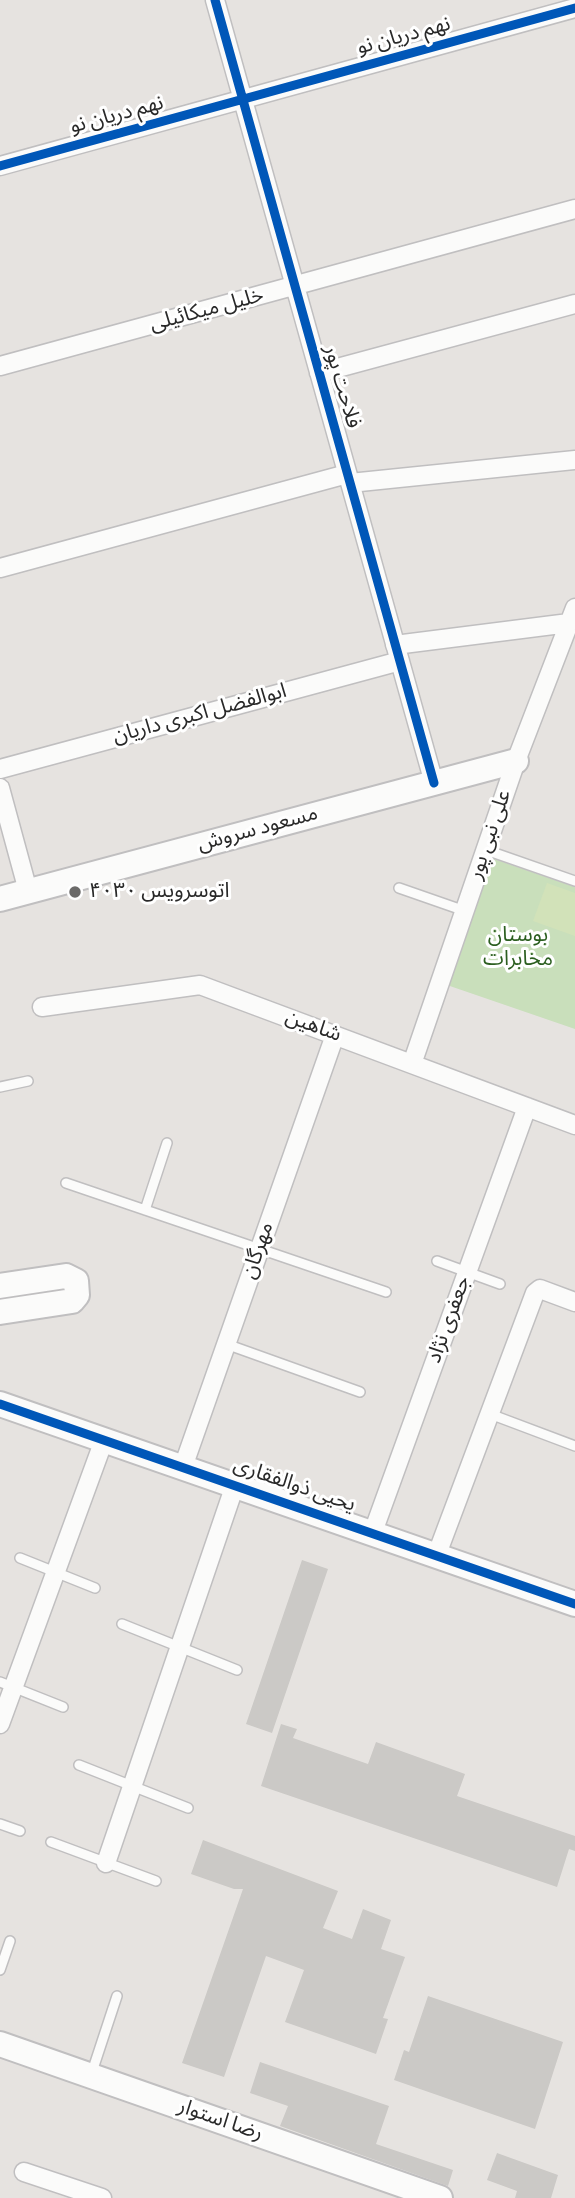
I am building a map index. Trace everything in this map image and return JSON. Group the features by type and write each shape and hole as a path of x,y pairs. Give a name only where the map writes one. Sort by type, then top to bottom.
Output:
{"street":[{"name":"فلاحت پور","path":"215,0 433,783"},
{"name":"نهم دریان نو","path":"243,99 575,9"},
{"name":"نهم دریان‌ نو","path":"0,166 243,99"},
{"name":"خلیل میکائیلی","path":"0,366 295,288 575,209"},
{"path":"319,373 575,304"},
{"path":"0,568 349,478 575,460"},
{"name":"ابوالفضل اکبری داریان","path":"0,769 397,653 572,616"},
{"name":"علی نبی پور","path":"412,1064 516,761 572,616"},
{"name":"مسعود سروش","path":"0,899 516,761"},
{"path":"0,788 28,891"},
{"name":"شاهین","path":"42,1007 200,985 575,1125"},
{"name":"مهرگان","path":"183,1467 335,1035"},
{"name":"جعفری نژاد","path":"373,1532 527,1107"},
{"path":"0,1286 66,1276 76,1281 78,1288 72,1301 0,1312"},
{"path":"437,1554 537,1290 575,1302"},
{"name":"یحیی ذوالفقاری","path":"0,1404 575,1604"},
{"path":"0,1724 7,1685 56,1572 104,1440"},
{"path":"106,1863 235,1485"},
{"name":"رضا استوار","path":"0,2044 440,2198"},
{"path":"24,2172 102,2198"}],"lane":[{"path":"486,850 575,881"},
{"path":"399,888 465,911"},
{"path":"0,1087 28,1081"},
{"path":"145,1210 167,1143"},
{"path":"66,1182 386,1292"},
{"path":"438,1261 500,1284"},
{"path":"226,1344 360,1392"},
{"path":"490,1414 575,1446"},
{"path":"20,1558 95,1588"},
{"path":"122,1624 237,1670"},
{"path":"7,1685 63,1707"},
{"path":"79,1765 188,1808"},
{"path":"0,1824 20,1831"},
{"path":"51,1842 156,1881"},
{"path":"0,1970 10,1941"},
{"path":"91,2076 117,1997"}],"green space":[{"name":"بوستان مخابرات","path":"491,858 575,887 575,1029 444,984"},
{"path":"547,883 575,893 575,936 533,921"}],"building":[{"path":"302,1560 328,1569 272,1733 246,1724"},
{"path":"281,1724 297,1729 293,1738 368,1764 376,1742 465,1774 457,1796 575,1836 575,1851 569,1849 557,1887 261,1786"},
{"path":"203,1840 338,1891 323,1928 352,1939 363,1909 391,1920 381,1949 405,1957 383,2018 388,2019 376,2054 285,2022 304,1970 266,1956 224,2077 182,2063 243,1889 234,1889 191,1874"},
{"path":"428,1996 563,2042 535,2129 394,2080 404,2050 409,2052"},
{"path":"260,2062 389,2106 376,2144 453,2170 448,2186 280,2126 288,2106 250,2093"},
{"path":"497,2153 558,2175 551,2198 515,2198 517,2191 487,2180"}],"cycle path":[{"path":"215,0 434,783"},
{"path":"0,166 575,8"},
{"path":"0,1404 575,1604"}],"place":[{"name":"اتوسرویس ۴۰۳۰","path":"75,892"}]}
